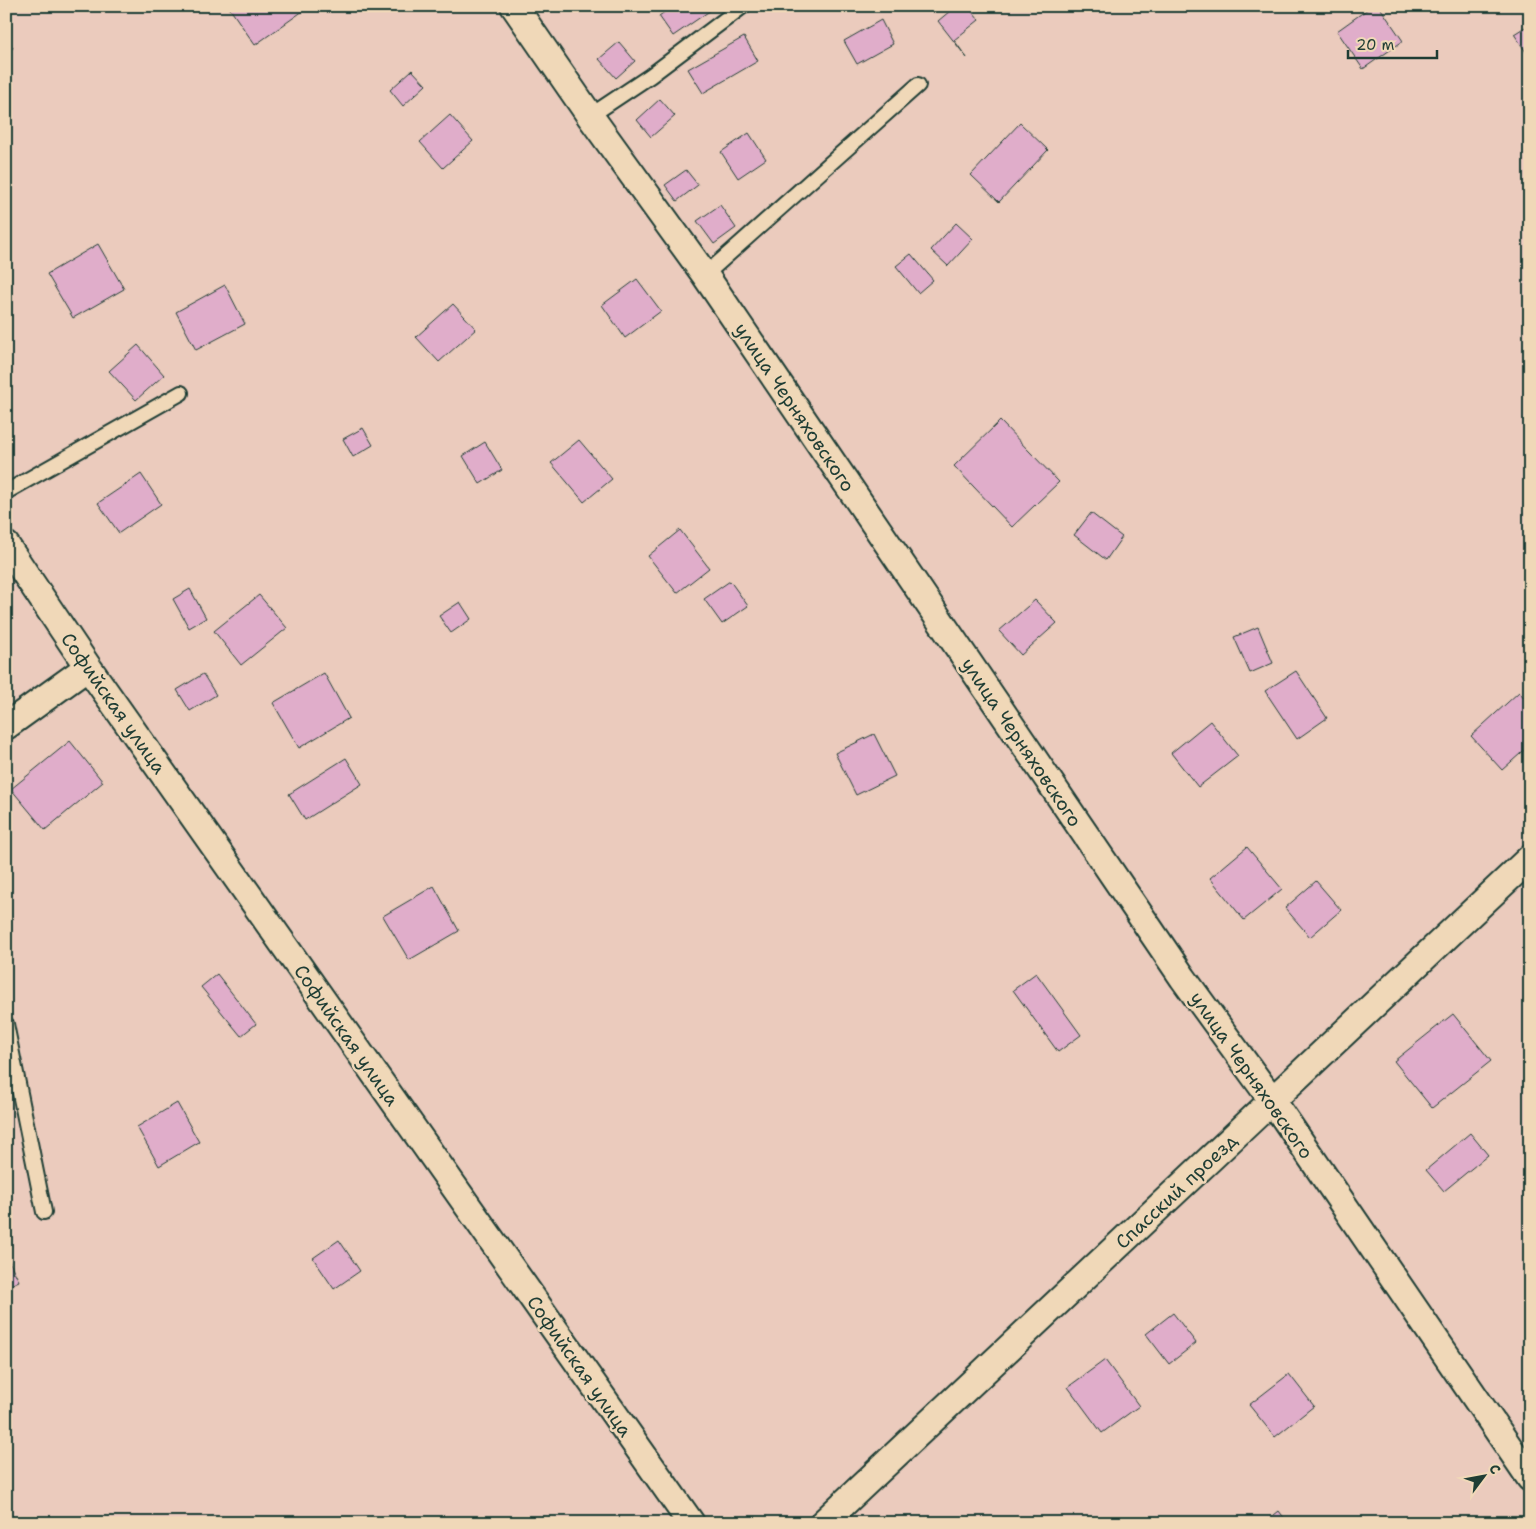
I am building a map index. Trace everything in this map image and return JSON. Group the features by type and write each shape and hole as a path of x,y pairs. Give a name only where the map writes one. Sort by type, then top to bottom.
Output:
{"street":[{"name":"улица Черняховского","path":"514,6 705,276 1183,978 1272,1100 1530,1478"},
{"name":"Софийская улица","path":"6,545 88,667 691,1523"},
{"path":"6,726 88,667"},
{"name":"Спасский проезд","path":"823,1523 1530,858"}],"lane":[{"path":"590,116 650,76 743,6"},
{"path":"705,276 918,85"},
{"path":"6,492 181,393"},
{"path":"6,1024 44,1212"}],"building":[{"path":"228,6 310,6 255,45"},
{"path":"673,6 708,6 711,10 673,36 659,16"},
{"path":"956,6 967,6 979,20 954,40 967,58 938,21"},
{"path":"1372,6 1379,6 1403,41 1363,69 1337,31"},
{"path":"881,20 893,44 857,64 844,41"},
{"path":"1530,24 1530,58 1514,34"},
{"path":"6,36 13,48 6,52"},
{"path":"744,37 758,61 703,93 688,69"},
{"path":"619,42 635,61 616,78 599,59"},
{"path":"412,70 426,85 403,106 390,90"},
{"path":"660,99 675,116 651,137 637,120"},
{"path":"450,115 473,141 443,168 420,142"},
{"path":"1020,123 1048,150 999,202 971,175"},
{"path":"749,133 766,159 738,178 721,152"},
{"path":"686,170 698,185 677,201 665,185"},
{"path":"720,205 736,228 714,244 697,221"},
{"path":"956,223 973,239 948,266 931,250"},
{"path":"98,244 124,289 73,318 47,274"},
{"path":"911,254 933,280 918,293 896,266"},
{"path":"637,279 661,311 625,338 602,305"},
{"path":"225,285 245,324 196,350 176,312"},
{"path":"453,304 476,329 439,362 416,337"},
{"path":"138,345 164,375 136,400 109,371"},
{"path":"1000,421 1059,482 1012,527 954,466"},
{"path":"363,428 373,445 353,457 343,439"},
{"path":"579,440 612,479 584,502 551,463"},
{"path":"485,442 502,470 480,484 463,456"},
{"path":"141,474 161,504 119,533 98,503"},
{"path":"1091,513 1122,537 1106,560 1074,535"},
{"path":"680,530 709,568 677,593 648,556"},
{"path":"730,581 748,606 722,624 704,599"},
{"path":"190,589 206,618 189,628 173,599"},
{"path":"259,595 287,628 241,665 214,631"},
{"path":"1035,600 1057,623 1021,655 999,631"},
{"path":"460,602 471,619 451,633 439,616"},
{"path":"1258,627 1273,663 1250,673 1234,637"},
{"path":"1296,671 1327,718 1297,739 1265,691"},
{"path":"324,673 349,718 299,748 273,703"},
{"path":"203,674 216,695 190,711 177,690"},
{"path":"1519,692 1530,704 1530,745 1502,770 1471,736"},
{"path":"1210,721 1238,756 1198,787 1171,753"},
{"path":"874,734 895,776 856,795 835,753"},
{"path":"70,741 103,782 45,830 11,789"},
{"path":"346,758 362,784 305,820 289,794"},
{"path":"1247,847 1282,889 1244,920 1210,878"},
{"path":"1316,881 1341,910 1310,937 1285,908"},
{"path":"434,886 459,931 409,960 383,916"},
{"path":"1036,973 1081,1035 1058,1052 1013,990"},
{"path":"217,974 256,1024 241,1036 201,987"},
{"path":"1453,1014 1491,1061 1432,1108 1394,1061"},
{"path":"177,1103 199,1142 159,1166 137,1127"},
{"path":"1470,1133 1488,1155 1444,1191 1426,1170"},
{"path":"339,1240 360,1271 334,1289 313,1258"},
{"path":"6,1255 19,1281 6,1287"},
{"path":"1173,1313 1196,1343 1169,1364 1146,1334"},
{"path":"1105,1360 1139,1406 1102,1433 1068,1387"},
{"path":"1289,1374 1314,1406 1275,1437 1249,1405"},
{"path":"1279,1511 1288,1523 1264,1523"}]}
